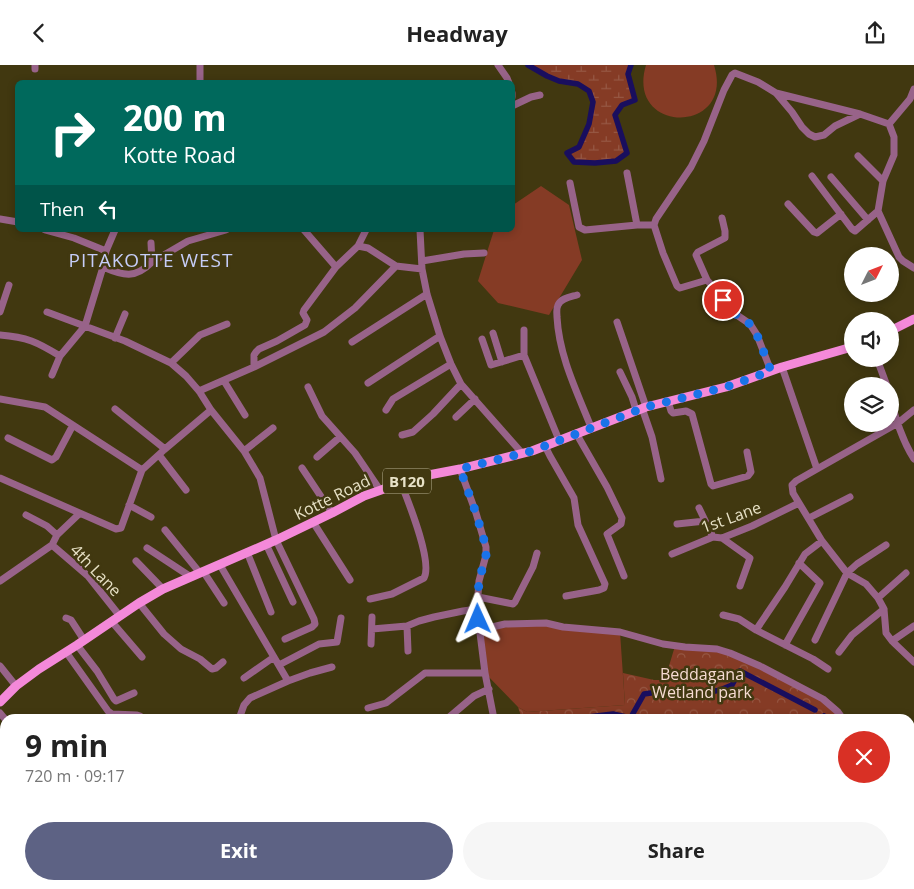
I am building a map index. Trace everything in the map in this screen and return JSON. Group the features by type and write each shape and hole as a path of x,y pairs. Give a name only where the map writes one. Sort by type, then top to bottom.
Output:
{"main road":[{"path":"899,326 914,319"},
{"name":"Kotte Road","path":"1,699 39,669 163,589 276,540 364,496 418,477 460,469 546,446 641,408 726,387 782,367 844,349"}],"street":[{"path":"200,65 200,80"},
{"path":"498,65 508,80"},
{"path":"707,280 679,287 662,253 654,225 704,141 724,90 735,73 758,82 776,93 860,114 889,124 894,137 894,155 882,181 878,211 899,257 914,268"},
{"path":"889,124 910,99 914,89"},
{"path":"776,93 802,127 815,137 824,135 835,126 860,114"},
{"path":"515,104 540,95"},
{"path":"858,156 882,181"},
{"path":"627,173 638,225"},
{"path":"812,176 855,231 878,211"},
{"path":"832,177 868,220"},
{"path":"570,183 579,227 585,229 654,225"},
{"path":"788,204 817,233 841,214"},
{"path":"722,218 726,231 724,238 698,252 696,255 707,280 731,311 750,324 757,335 771,371"},
{"path":"0,219 15,221"},
{"path":"53,232 106,251"},
{"path":"74,232 74,238"},
{"path":"52,375 60,356 85,326 106,251 114,232"},
{"path":"103,267 119,274 138,273 152,262 188,241 219,232"},
{"path":"306,232 336,267"},
{"path":"254,367 254,355 259,349 305,325 307,320 303,313 304,310 336,267 358,246 365,232"},
{"path":"420,232 422,265 427,295 451,364 461,384 522,453"},
{"path":"151,243 152,262"},
{"path":"358,246 368,247 396,266 422,265 464,254 484,253"},
{"path":"199,391 254,367 324,332 355,308 396,266"},
{"path":"0,312 9,285"},
{"path":"352,342 427,295"},
{"path":"577,295 564,299 558,303 556,308 563,352 571,379 591,427"},
{"path":"47,312 125,341 170,363 186,376 199,391 211,410 244,451 260,478 276,540 314,619 315,624 312,627 285,639"},
{"path":"115,337 126,314"},
{"path":"618,322 641,408 652,437 661,479"},
{"path":"170,363 200,335 228,324"},
{"path":"524,330 524,355 559,440"},
{"path":"493,333 502,361"},
{"path":"0,335 18,336 38,343 60,356"},
{"path":"368,383 440,335"},
{"path":"482,339 491,365 524,355"},
{"path":"386,410 393,399 451,364"},
{"path":"782,367 817,469"},
{"path":"620,372 632,397 641,408"},
{"path":"224,381 245,415"},
{"path":"402,435 413,432 461,384"},
{"path":"308,387 322,416 355,453 380,490"},
{"path":"0,399 45,407 142,471"},
{"path":"456,417 475,399"},
{"path":"668,401 673,413 686,411 692,414 711,484 748,476 751,472 747,452"},
{"path":"115,409 162,452 186,490"},
{"path":"0,478 79,514 116,529 121,528 142,471 211,410"},
{"path":"899,422 914,410"},
{"path":"8,438 52,460 56,457 73,425"},
{"path":"899,426 907,448 914,459"},
{"path":"244,451 273,428"},
{"path":"882,432 796,481 792,485 792,493 822,541 847,573 866,584 878,598 884,609 886,633 914,662"},
{"path":"576,433 607,487 622,518 621,524 607,533 624,576"},
{"path":"317,457 340,437"},
{"path":"546,446 574,498 578,525 605,584 604,588 599,590 566,596"},
{"path":"302,468 332,513"},
{"path":"460,469 486,547 486,555 479,581 478,609 485,673 493,714"},
{"path":"370,599 392,594 424,578 426,573 425,557 401,483"},
{"path":"809,518 850,497"},
{"name":"1st Lane","path":"672,554 712,537 722,538 752,526 799,503"},
{"path":"129,505 151,517"},
{"path":"699,508 712,537"},
{"name":"4th Lane","path":"0,581 52,545 57,535 79,514"},
{"path":"26,515 47,526 57,535"},
{"path":"677,525 705,521"},
{"path":"313,522 350,580"},
{"path":"164,530 202,572 224,603"},
{"path":"722,538 750,558 740,585"},
{"path":"756,630 805,554 822,541"},
{"path":"266,544 293,602"},
{"name":"4th Lane","path":"52,545 88,577 142,657"},
{"path":"815,640 847,573 886,545"},
{"path":"147,548 191,577"},
{"path":"246,552 271,612"},
{"path":"478,597 515,603 537,553"},
{"path":"136,561 163,589"},
{"path":"785,645 820,583 799,563"},
{"path":"220,565 288,681"},
{"path":"878,598 906,573"},
{"path":"139,603 164,634 181,649 200,659 212,669 223,662"},
{"path":"372,629 407,626 434,617 478,609"},
{"path":"839,652 852,635 884,609"},
{"path":"723,615 739,619 828,669"},
{"path":"371,644 372,617"},
{"path":"66,618 70,620 81,643 114,699 116,701 120,700 134,693"},
{"path":"279,665 319,644 336,642 341,618"},
{"path":"479,630 504,624 546,623 563,627 620,633 663,644 717,649 760,666 823,699 839,714"},
{"path":"407,626 408,651"},
{"path":"892,641 914,626"},
{"path":"66,652 112,714"},
{"path":"244,678 274,657"},
{"path":"0,665 16,686"},
{"path":"241,714 244,705 250,698 288,681 332,667"},
{"path":"368,709 386,703 425,673 485,673"},
{"path":"453,714 474,696 489,689"}],"green space":[{"path":"528,65 631,65 628,74 635,100 622,105 615,115 627,153 616,161 574,162 567,153 579,147 589,124 593,102 589,91 578,84 559,81 547,76"},
{"path":"646,65 714,65 717,88 710,104 697,114 680,117 664,114 651,104 644,88"},
{"path":"541,186 569,205 582,260 549,315 498,303 478,281 493,232 515,232 515,204"},
{"path":"546,623 620,632 625,705 527,712 518,707 485,673 479,630"},
{"name":"Beddagana Wetland park","path":"675,646 717,649 823,699 838,714 520,714 518,707 527,712 625,705 623,673 654,680 663,680"}],"waterway":[{"path":"528,65 547,76 559,81 578,84 589,91 593,102 589,124 579,147 567,153 574,162 595,163 616,161 627,153 615,115 622,105 635,100 628,74 631,65"},
{"path":"661,691 695,695 720,690 732,685 740,671 815,710"},
{"path":"633,714 644,694 651,693"}],"district":[{"name":"PITAKOTTE WEST","path":"151,260"}],"route":[{"path":"478,619 479,581 486,555 486,547 460,469 532,451 660,402 726,387 771,371 757,335 750,324 731,311 723,300"}]}
